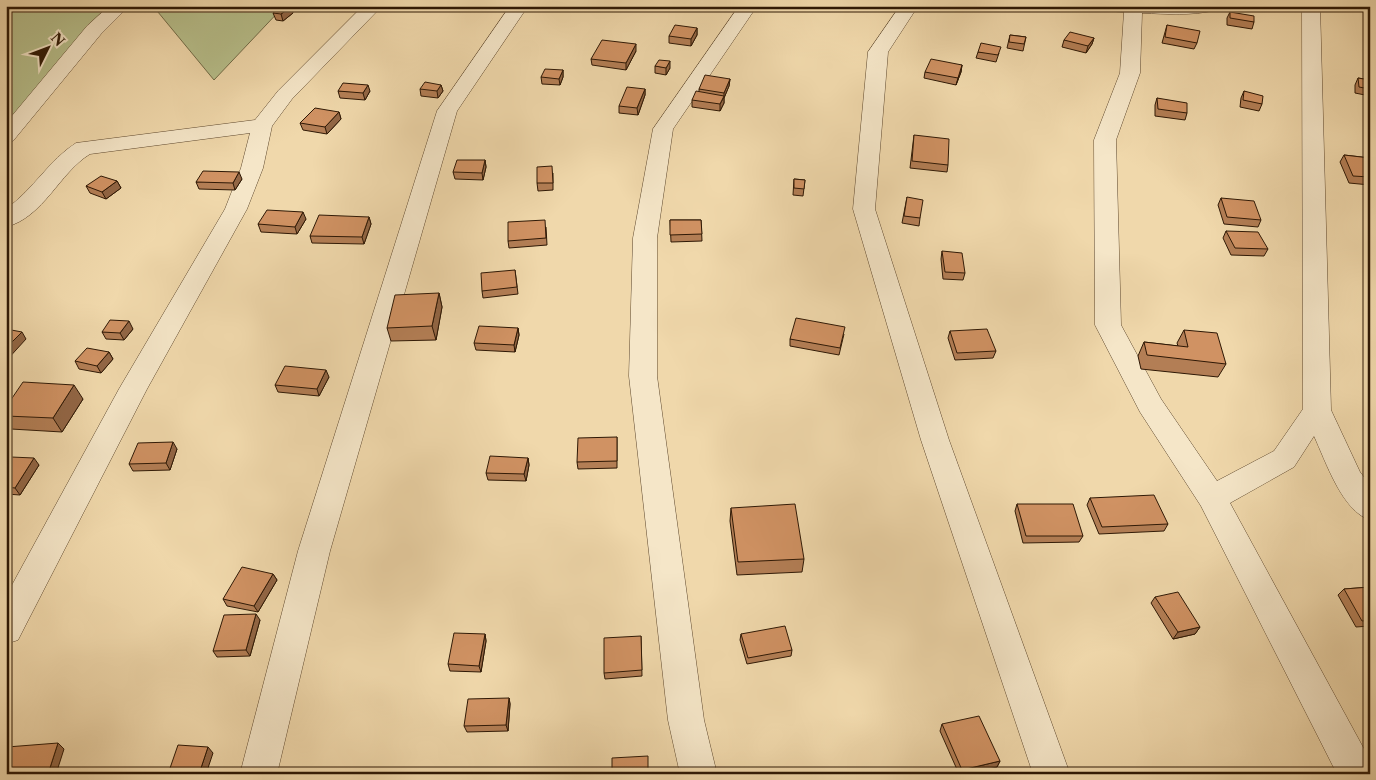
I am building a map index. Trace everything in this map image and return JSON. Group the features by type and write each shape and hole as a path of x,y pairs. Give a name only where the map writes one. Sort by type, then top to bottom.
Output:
{"street":[{"path":"6,137 94,30 120,6"},
{"path":"6,629 132,389 236,209 252,168 262,125 285,95 372,6"},
{"path":"258,774 314,551 447,111 519,6"},
{"path":"699,774 686,720 643,376 645,238 664,129 748,6"},
{"path":"909,6 878,52 864,208 935,440 1052,774"},
{"path":"1098,6 1182,9 1210,6"},
{"path":"1311,6 1317,410 1359,483 1370,508"},
{"path":"1133,8 1130,73 1105,140 1108,325 1150,405 1212,498 1357,774"},
{"path":"6,220 40,194 55,174 77,152 84,148 262,125"},
{"path":"1212,498 1284,459 1317,410"}],"green space":[{"path":"6,6 110,6 6,131"},
{"path":"153,6 284,6 214,80"}],"building":[{"path":"282,6 291,7 281,14 273,13"},
{"path":"1230,12 1254,16 1254,22 1230,18"},
{"path":"675,25 697,28 691,39 669,36"},
{"path":"1167,25 1200,31 1197,43 1165,37"},
{"path":"1070,32 1094,38 1088,46 1064,40"},
{"path":"1010,35 1026,37 1024,44 1009,42"},
{"path":"602,40 636,44 626,63 591,59"},
{"path":"981,43 1001,47 998,55 978,52"},
{"path":"931,59 962,65 958,78 925,72"},
{"path":"659,60 670,61 666,68 655,66"},
{"path":"545,69 563,70 559,79 541,77"},
{"path":"705,75 730,79 724,93 699,89"},
{"path":"1358,78 1370,80 1370,89 1359,87"},
{"path":"425,82 441,85 437,91 420,89"},
{"path":"343,83 368,85 363,93 338,91"},
{"path":"627,87 645,89 637,108 619,106"},
{"path":"696,91 724,96 720,104 692,100"},
{"path":"1244,91 1263,96 1262,104 1243,100"},
{"path":"1157,98 1187,103 1187,113 1158,109"},
{"path":"315,108 339,112 325,127 300,123"},
{"path":"914,135 949,139 948,165 912,161"},
{"path":"1344,155 1370,158 1370,177 1353,176"},
{"path":"457,160 485,160 482,173 453,172"},
{"path":"552,166 553,183 537,183 537,167"},
{"path":"203,171 239,172 233,183 196,182"},
{"path":"101,176 117,181 102,192 86,186"},
{"path":"794,179 805,180 804,189 794,188"},
{"path":"907,197 923,200 920,218 904,216"},
{"path":"1221,198 1254,201 1261,220 1227,217"},
{"path":"267,210 303,212 295,227 258,224"},
{"path":"319,215 369,217 362,237 310,236"},
{"path":"545,220 546,238 508,241 508,222"},
{"path":"670,220 701,220 702,234 670,235"},
{"path":"1226,231 1258,232 1268,249 1235,248"},
{"path":"942,251 962,253 965,273 945,272"},
{"path":"515,270 517,287 482,291 481,273"},
{"path":"439,293 432,326 387,328 395,295"},
{"path":"796,318 845,327 840,348 790,339"},
{"path":"110,320 129,321 120,333 102,332"},
{"path":"479,326 518,328 514,345 474,343"},
{"path":"6,329 22,332 6,348"},
{"path":"987,329 996,351 957,353 950,331"},
{"path":"1184,330 1217,333 1226,364 1147,355 1144,342 1188,347"},
{"path":"87,348 109,352 97,366 75,361"},
{"path":"285,366 326,370 317,389 275,385"},
{"path":"23,382 74,385 53,418 6,416 6,407"},
{"path":"617,437 617,461 577,462 578,438"},
{"path":"173,442 166,463 129,464 138,443"},
{"path":"490,456 528,458 524,474 486,473"},
{"path":"11,457 34,458 15,488 6,487 6,463"},
{"path":"1154,495 1168,524 1102,527 1090,498"},
{"path":"795,504 804,559 738,562 731,508"},
{"path":"1017,504 1073,504 1083,536 1026,536"},
{"path":"242,567 273,574 254,606 223,599"},
{"path":"1370,587 1370,620 1362,621 1344,589"},
{"path":"1178,592 1200,627 1178,632 1155,597"},
{"path":"256,614 246,650 213,651 224,615"},
{"path":"785,626 792,650 748,658 741,634"},
{"path":"454,633 485,634 479,666 448,664"},
{"path":"641,636 642,670 604,673 604,638"},
{"path":"509,698 506,725 464,726 468,699"},
{"path":"979,716 1000,761 962,770 942,724"},
{"path":"58,743 48,774 6,774 7,747"},
{"path":"178,745 208,747 199,774 168,774"},
{"path":"648,756 648,774 612,774 612,758"}]}
